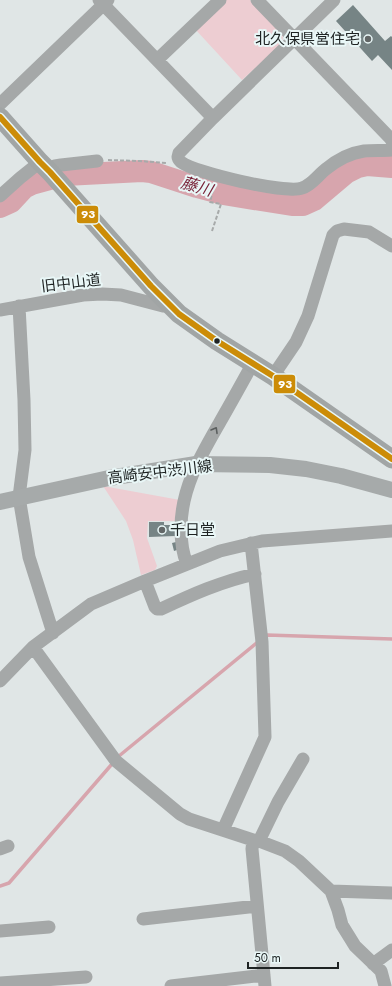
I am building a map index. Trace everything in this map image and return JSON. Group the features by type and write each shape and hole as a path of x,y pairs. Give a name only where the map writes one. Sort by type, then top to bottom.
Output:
{"highway":[{"path":"0,117 170,306 179,314 217,341 273,376 392,459"}],"main road":[{"name":"高崎安中渋川線","path":"0,502 109,478 196,464 270,466 306,470 341,476 392,490"}],"street":[{"path":"157,60 220,0"},
{"path":"257,0 392,141"},
{"path":"334,0 295,40 213,118 179,153 178,157 180,161 201,171 239,181 279,188 299,189 309,185 332,164 351,155 365,151 392,150"},
{"path":"0,104 103,2 213,118"},
{"path":"0,196 20,178 49,171 55,166 97,161"},
{"path":"273,376 296,342 308,316 333,235 337,231 344,229 369,232 392,246"},
{"name":"旧中山道","path":"0,310 83,295 102,294 120,295 163,306 170,306"},
{"path":"19,306 25,450 19,497 30,557 53,633"},
{"path":"187,564 183,553 181,540 182,510 188,485 200,456 253,363"},
{"path":"0,681 33,647 91,604 220,551 262,541 392,531"},
{"path":"223,830 265,737 262,642 251,543"},
{"path":"144,581 155,607 161,609 210,587 255,574"},
{"path":"33,647 116,761 180,814 189,819 285,850 331,891 342,925 355,946 381,971 385,986"},
{"path":"171,986 264,981 252,849 303,759"},
{"path":"331,891 392,893"},
{"path":"143,919 257,906"},
{"path":"0,931 49,927"},
{"path":"373,964 392,950"},
{"path":"0,983 86,977"}],"path":[{"path":"97,161 138,161 171,164 180,161"},
{"path":"212,231 220,204 210,202 214,184"}],"shaded area":[{"path":"226,0 250,0 283,34 282,44 242,80 195,29"},
{"path":"103,486 180,500 178,521 148,521 147,538 157,566 155,570 141,575 133,540 126,521"}],"building":[{"name":"北久保県営住宅","path":"353,5 385,41 391,36 392,37 392,70 378,55 372,61 336,21"},
{"name":"千日堂","path":"149,522 164,522 164,525 175,525 175,536 149,537"},
{"path":"176,542 177,550 174,551 172,543"}],"waterway":[{"name":"藤川","path":"0,207 11,202 24,188 32,184 65,175 142,171 151,172 223,194 292,205 303,205 314,200 346,173 358,167 367,165 392,167"},
{"path":"264,637 267,635 392,639"},
{"path":"119,756 259,641"},
{"path":"0,886 9,883 112,764"}],"transit line":[{"name":"93","path":"0,117 151,286 179,314 217,341 273,376 392,459"}],"place":[{"name":"北久保県営住宅","path":"368,39"},
{"name":"千日堂","path":"162,530"}]}
